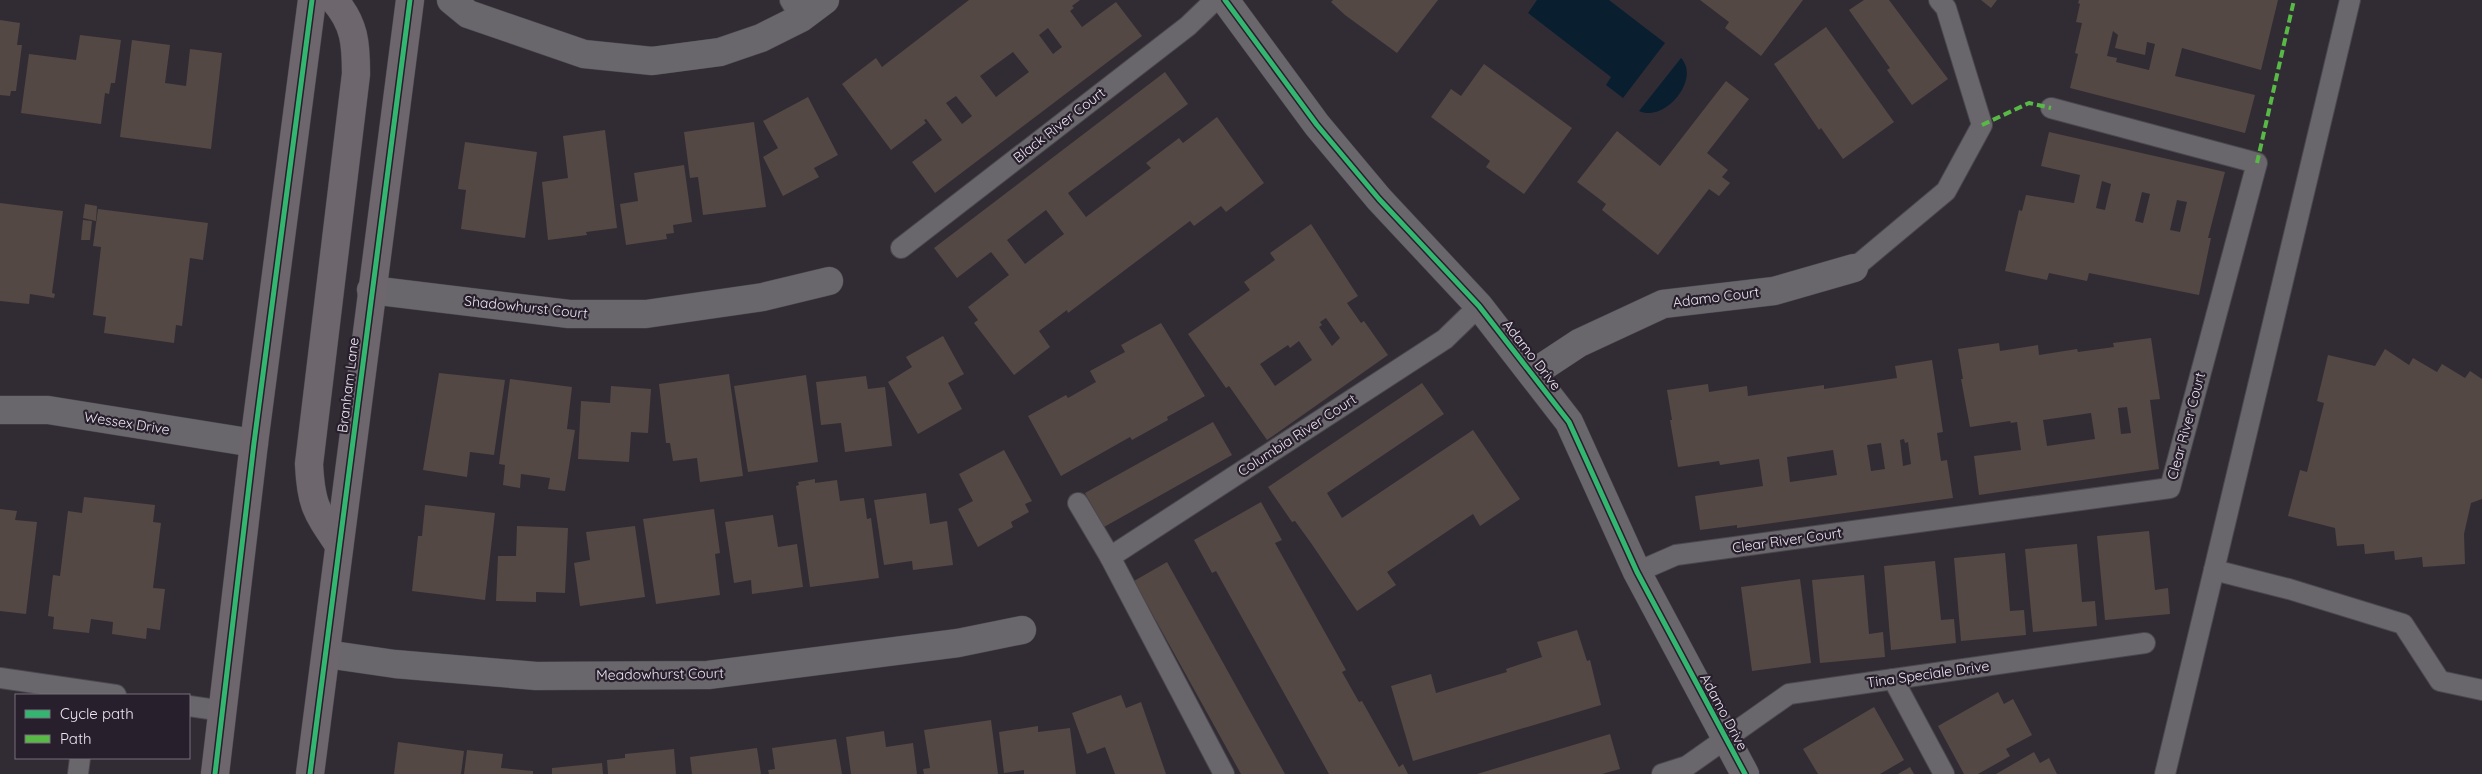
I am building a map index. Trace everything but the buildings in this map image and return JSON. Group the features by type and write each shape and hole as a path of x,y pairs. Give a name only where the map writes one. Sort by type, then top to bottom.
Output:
{"main road":[{"path":"215,774 254,443 312,0"},
{"path":"334,0 345,12 356,41 356,74 309,464 310,490 315,510 339,545"},
{"name":"Branham Lane","path":"310,774 371,290 410,0"}],"street":[{"path":"451,0 468,14 584,54 652,61 720,52 761,38 796,9 825,0"},
{"name":"Adamo Drive","path":"1225,0 1317,125 1379,199 1479,306 1569,422 1637,572 1745,774"},
{"name":"Adamo Court","path":"1532,374 1579,342 1663,304 1774,291 1854,268"},
{"name":"Shadowhurst Court","path":"371,290 570,314 646,314 763,297 829,281"},
{"name":"Wessex Drive","path":"0,410 48,410 254,443"},
{"name":"Meadowhurst Court","path":"326,654 396,664 536,676 708,675 958,643 1022,630"}],"lane":[{"name":"Black River Court","path":"901,248 1188,26 1215,0"},
{"path":"1854,268 1946,191 1982,125 1946,8 1939,0"},
{"path":"2165,774 2291,240 2350,0"},
{"name":"Clear River Court","path":"1637,572 1676,555 2170,488 2257,163 2051,108"},
{"name":"Columbia River Court","path":"1110,557 1445,339 1479,306"},
{"path":"1078,503 1110,557 1224,774"},
{"path":"2214,570 2289,589 2403,624 2440,681 2482,690"},
{"name":"Tina Speciale Drive","path":"1726,739 1788,694 2145,643"},
{"path":"0,678 102,694"},
{"path":"1893,679 1944,774"},
{"path":"190,706 223,711"},
{"path":"1662,774 1687,766 1726,739"},
{"path":"78,774 80,759"}],"water":[{"path":"1537,0 1609,0 1665,43 1623,98 1606,85 1611,77 1528,13"},
{"path":"1681,58 1686,67 1687,77 1677,97 1659,111 1649,113 1639,111"}],"marked path":[{"path":"2257,163 2294,0"},
{"path":"1982,125 2029,103 2051,108"}],"cycle path":[{"path":"215,774 254,443 312,0"},
{"path":"310,774 410,0"},
{"path":"1225,0 1317,125 1379,199 1479,306 1569,422 1637,572 1745,774"}]}
